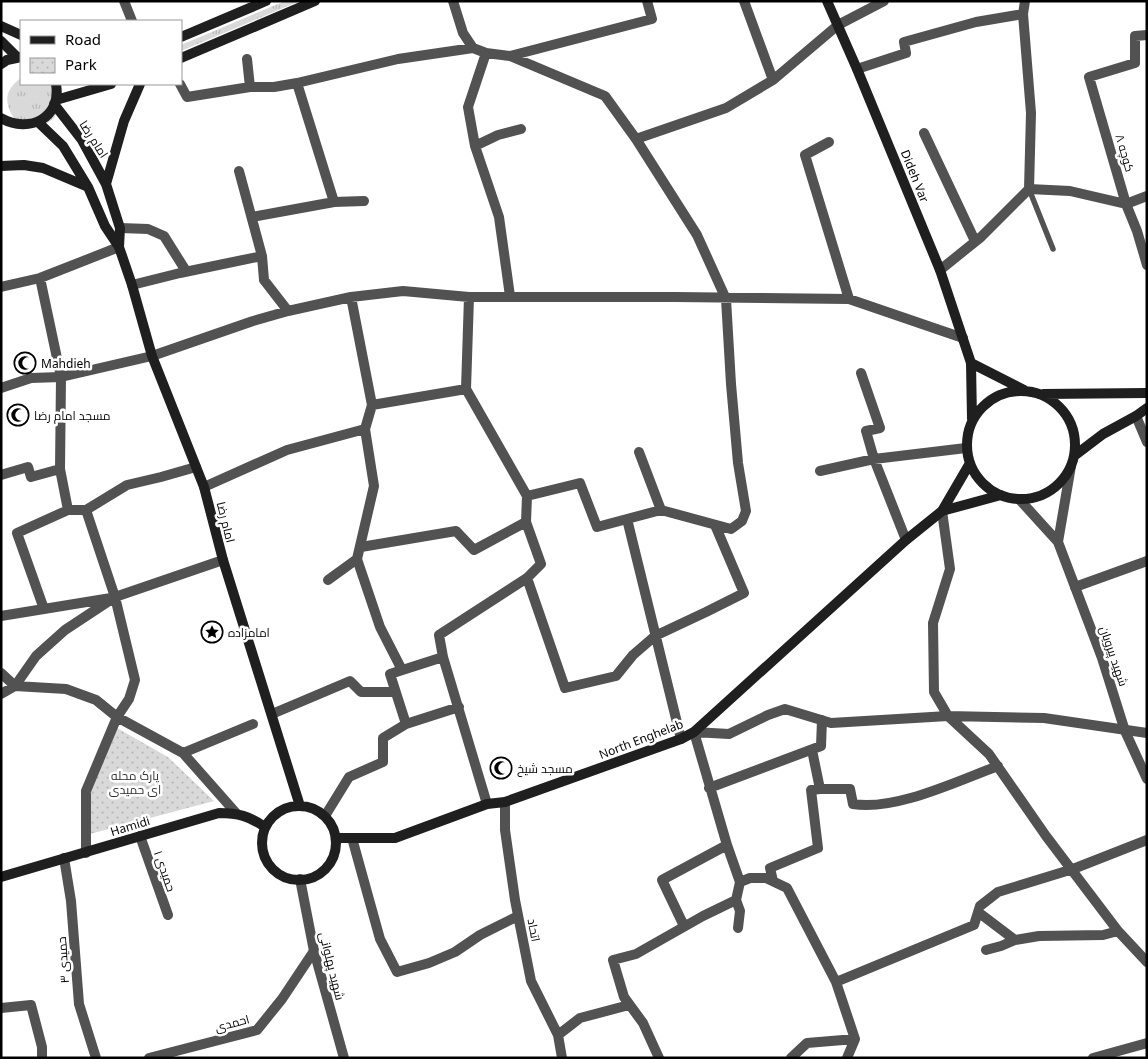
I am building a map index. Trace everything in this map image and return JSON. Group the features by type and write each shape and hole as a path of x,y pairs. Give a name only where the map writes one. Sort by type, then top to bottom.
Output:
{"main road":[{"path":"182,37 266,1"},
{"path":"182,58 315,1"},
{"name":"Dideh Var","path":"827,1 940,270 971,363 972,419"},
{"path":"1,26 20,34"},
{"path":"1,41 19,57 1,64"},
{"path":"4,122 28,125 38,122 46,116 55,102 56,85"},
{"path":"55,102 108,85"},
{"path":"106,184 124,121 140,85"},
{"name":"امام رضا","path":"55,102 82,140 106,184 120,228 119,247"},
{"name":"امام رضا","path":"38,122 63,146 88,187 105,226 119,247 152,356 204,487 223,560 300,806"},
{"path":"1,166 24,165 44,168 88,187"},
{"path":"971,363 1025,391"},
{"path":"1040,394 1054,402 1064,412 1072,426 1075,441 1072,461 1062,480 1050,490 1035,497 1019,499 1001,495 988,488 977,477 970,463 966,448 972,419 994,397 1009,392 1025,391 1040,394 1147,393"},
{"path":"1072,461 1103,434 1147,408"},
{"path":"942,510 970,463"},
{"path":"942,510 1001,495"},
{"name":"North Enghelab","path":"336,838 395,838 487,804 505,802 680,739 694,732 906,540 942,510"},
{"path":"291,806 311,808 325,816 336,838 334,858 328,866 319,874 308,879 284,876 273,869 266,859 262,847 265,827 270,820 281,810 291,806"},
{"name":"Hamidi","path":"1,878 219,813 236,813 254,819 265,827"}],"street":[{"path":"124,1 132,20"},
{"path":"453,1 463,33 473,48"},
{"path":"510,56 652,19 647,1"},
{"path":"744,1 773,80"},
{"path":"940,270 975,241 1029,190 1031,113 1023,14 1025,1"},
{"path":"636,139 726,108 773,80 838,25 880,2"},
{"path":"857,69 906,53 904,42 976,22 1023,14"},
{"name":"کوچه ۸","path":"1147,35 1135,36 1135,63 1089,77 1126,204 1137,231 1147,265"},
{"path":"180,85 187,98 250,87 274,87 398,59 473,48 486,53 510,56 605,96 636,139 697,235 726,299 738,463 746,511 742,521 731,528 661,510 597,527 580,483 527,496"},
{"path":"486,53 468,107 475,146 499,217 510,296"},
{"path":"247,59 250,87"},
{"path":"297,83 334,202"},
{"path":"475,146 498,135 521,130"},
{"path":"924,133 975,241"},
{"path":"830,142 805,155 849,299"},
{"path":"239,171 262,256 264,280 288,311"},
{"path":"1029,190 1070,192 1126,204 1147,196"},
{"path":"252,217 334,202 364,202"},
{"path":"120,228 148,229 164,236 186,271"},
{"path":"1,287 40,278 119,247"},
{"path":"132,285 186,271 262,256"},
{"path":"40,278 61,377 60,469 68,510"},
{"path":"1,388 31,378 61,377 152,356 253,321 288,311 351,297 403,291 469,297 849,299 963,338"},
{"path":"328,580 357,559 374,486 365,429 372,405 351,297"},
{"path":"469,297 466,390 527,496 526,522 541,564 527,578 439,635 443,657 487,804"},
{"path":"861,374 880,428 866,431 874,459 906,540"},
{"path":"372,405 466,390"},
{"path":"1136,416 1147,442"},
{"path":"204,487 287,450 365,429"},
{"path":"820,471 874,459 966,448"},
{"path":"639,452 661,510"},
{"path":"1058,542 1072,461"},
{"path":"1,475 28,467 31,477 60,469"},
{"path":"44,609 17,533 68,510 86,510 127,485 161,478 196,467"},
{"path":"1019,499 1058,542"},
{"path":"86,510 115,597 135,680 129,699 117,717 86,792 86,853"},
{"path":"942,510 950,568 933,623 934,692 948,716 989,754 1046,836 1073,869 1118,931 1147,962"},
{"path":"627,519 680,739"},
{"path":"361,547 456,531 474,550 526,522"},
{"path":"527,578 565,688 616,676 633,655 654,636 744,593 715,525"},
{"name":"شهید پیرویان","path":"1058,542 1102,658 1125,731 1147,779"},
{"path":"357,559 380,627 402,670"},
{"path":"1,616 115,597 223,560"},
{"path":"1075,587 1147,561"},
{"path":"1,694 15,686 36,656 65,630 115,597"},
{"path":"406,724 390,674 443,657"},
{"path":"1,673 15,686 66,689 96,700 117,717 183,753 236,813"},
{"path":"272,714 350,681 361,692 396,692"},
{"path":"325,816 349,777 383,762 383,738 406,724 459,707"},
{"path":"738,928 740,911 736,900 740,882 709,788 694,732 729,734 785,709 830,723 948,716 1044,718 1147,733"},
{"path":"709,788 821,746 822,720"},
{"path":"183,753 254,724"},
{"path":"812,750 820,789"},
{"path":"773,881 770,868 818,848 811,790 850,789 853,804 863,806 876,805 907,799 998,766"},
{"name":"اتحاد","path":"505,802 505,830 518,916 531,982 558,1035 562,1058"},
{"name":"حمیدی ۱","path":"140,836 168,915"},
{"path":"352,838 380,939 397,972 429,963 455,952 480,935 518,916"},
{"path":"836,982 974,924 980,906 998,892 1073,869 1147,840"},
{"path":"684,926 662,880 727,845"},
{"name":"حمیدی ۳","path":"64,858 71,901 79,1004 96,1058"},
{"path":"740,882 750,878 766,878 787,888 836,982 855,1039 847,1058"},
{"name":"شهید پهلوانی","path":"300,879 314,951 344,1058"},
{"path":"659,1058 643,1023 624,998 614,960 636,954 684,926 736,900"},
{"path":"978,912 1015,940"},
{"path":"986,950 1015,940 1039,936 1103,935 1118,931"},
{"name":"احمدی","path":"149,1058 257,1030 282,999 314,951"},
{"path":"1,1008 32,1005 42,1047 42,1058"},
{"path":"558,1035 580,1018 629,1005"},
{"path":"791,1058 807,1043 855,1039"},
{"path":"1093,1058 1147,1043"}],"lane":[{"path":"1029,190 1054,249"}],"green space":[{"path":"285,1 300,1 182,51 182,45"},
{"path":"20,79 20,85 53,85 60,106 54,118 43,126 16,121 9,109 7,98 15,83"},
{"name":"پارک محله ای حمیدی","path":"117,728 168,757 214,801 86,835 88,801 104,749"}],"place":[{"name":"Mahdieh","path":"25,363"},
{"name":"مسجد امام رضا","path":"18,415"},
{"name":"امامزاده","path":"212,632"},
{"name":"مسجد شیخ","path":"501,768"}]}
